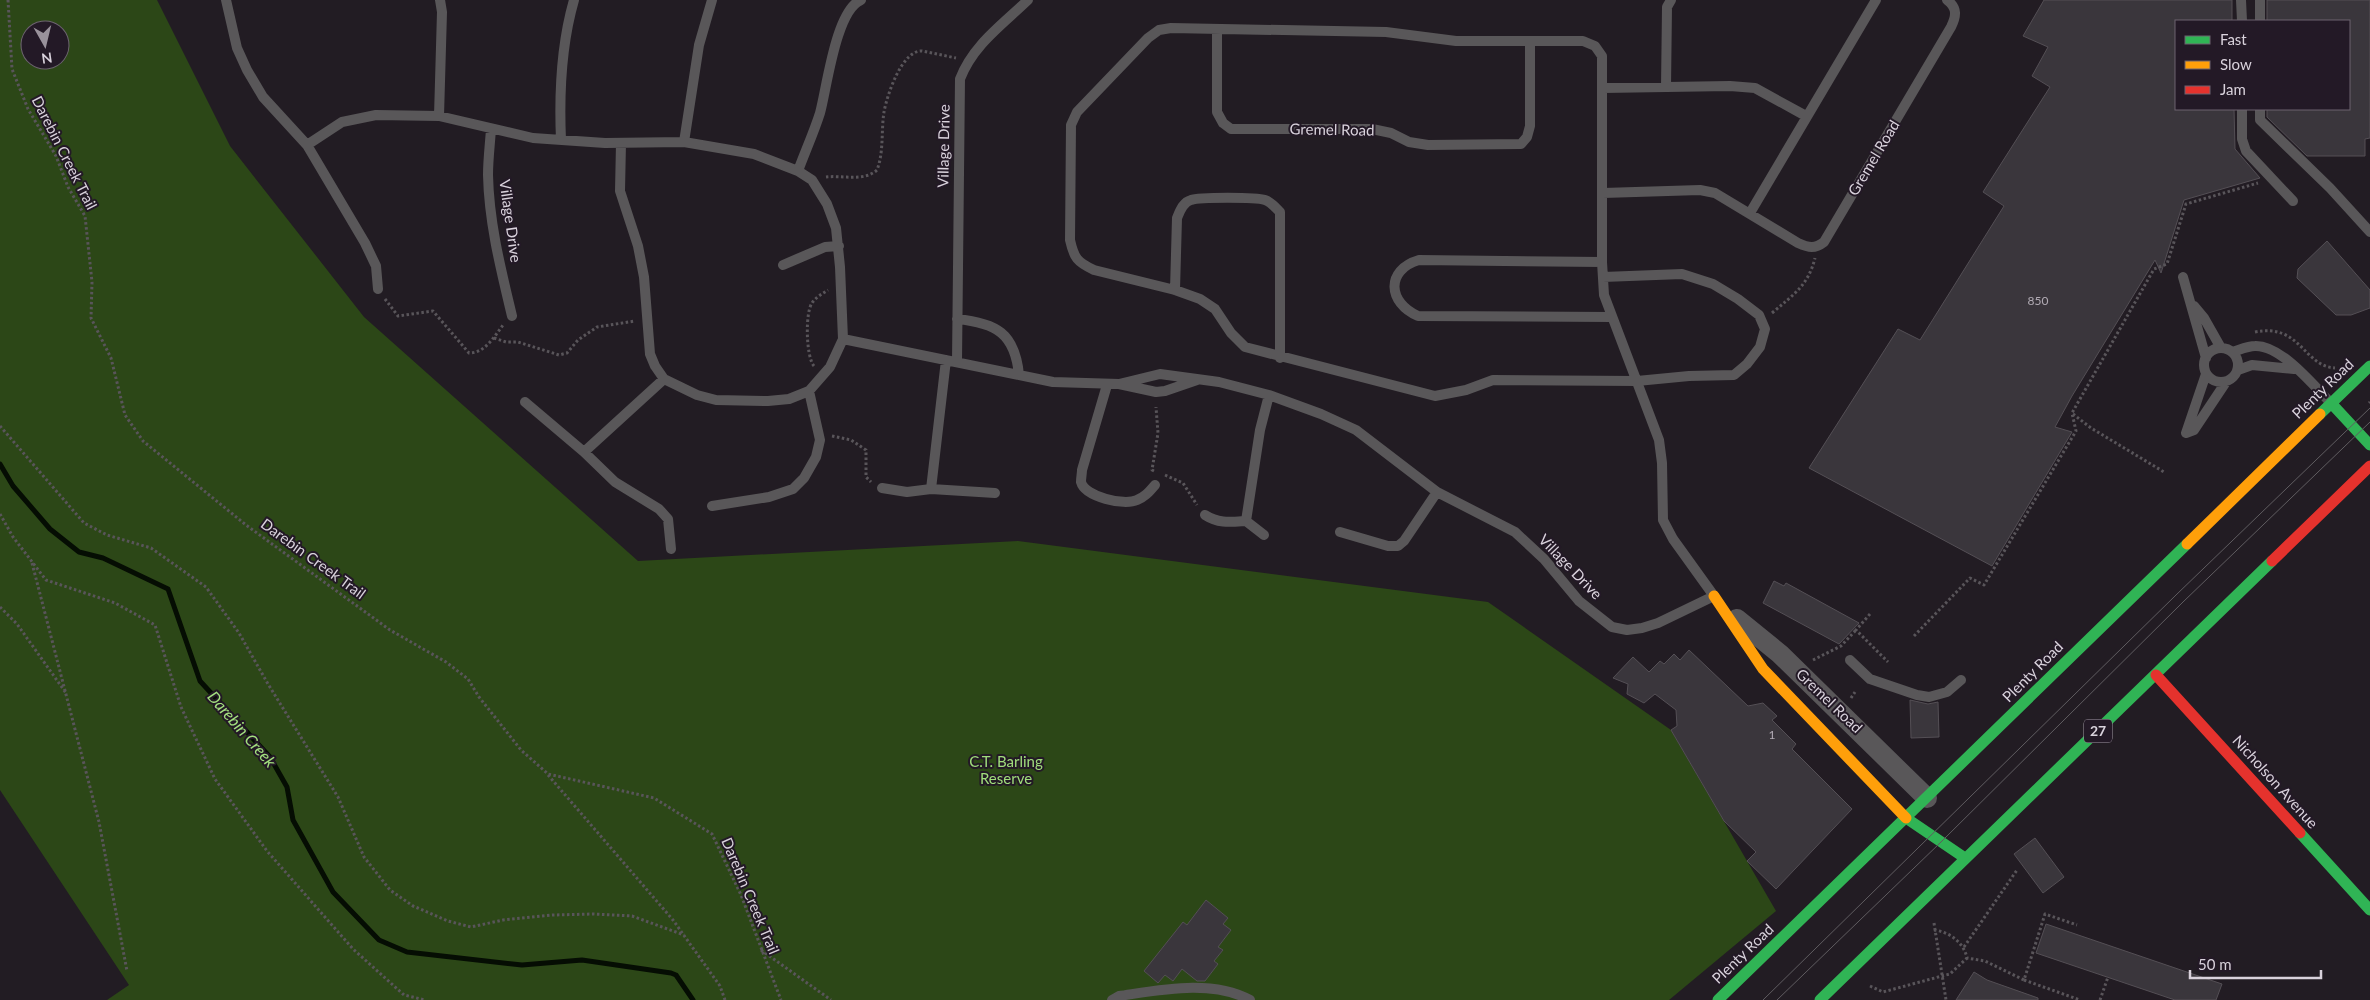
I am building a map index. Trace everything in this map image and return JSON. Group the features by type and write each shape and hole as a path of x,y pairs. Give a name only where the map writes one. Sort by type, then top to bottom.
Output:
{"main road":[{"name":"Plenty Road","path":"1718,1000 1906,818 1931,805 2370,366"},
{"path":"2331,403 2370,445"},
{"name":"27","path":"1820,1000 2370,466"},
{"name":"Gremel Road","path":"1720,603 1763,669 1906,818 1965,858"},
{"name":"Nicholson Avenue","path":"2156,675 2370,910"},
{"path":"1949,834 1965,858"}],"street":[{"path":"2348,488 2370,484"},
{"name":"Gremel Road","path":"1720,603 1780,654 1931,805"}],"lane":[{"path":"226,0 237,48 247,70 263,97 307,145 365,243 376,266 378,289"},
{"path":"439,116 442,12 440,0"},
{"path":"561,140 559,104 565,48 574,0"},
{"path":"684,142 700,45 712,0"},
{"path":"798,171 819,114 841,27 849,9 859,0"},
{"name":"Village Drive","path":"957,362 960,79 966,63 978,46 1028,0"},
{"path":"1666,87 1667,7 1671,0"},
{"path":"1750,213 1876,0"},
{"name":"Gremel Road","path":"1818,247 1824,242 1951,27 1956,12 1947,0"},
{"path":"2241,0 2242,20"},
{"path":"2260,0 2260,20"},
{"name":"Gremel Road","path":"1217,29 1217,112 1223,123 1231,129 1372,129 1391,133 1409,142 1428,144 1521,144 1527,137 1530,126 1530,41"},
{"name":"Gremel Road","path":"1720,603 1673,539 1663,520 1662,463 1658,440 1636,381 1612,317 1604,295 1602,262 1602,56 1594,46 1583,41 1456,41 1386,32 1217,29 1159,30 1148,38 1077,112 1071,125 1070,240 1074,256 1083,265 1094,270 1175,290 1200,299 1215,309 1231,334 1245,347 1280,358 1435,396 1466,390 1493,380 1636,381 1689,376 1734,375 1747,364 1760,347 1765,329 1762,321"},
{"path":"1603,88 1730,86 1755,88 1806,116"},
{"path":"2242,110 2242,139 2246,151 2293,201"},
{"path":"2260,110 2260,120 2330,188 2370,232"},
{"path":"307,145 342,122 350,120 376,115 439,116 533,138 621,143 684,142 754,154 798,171 814,184 827,204 836,228 841,283 843,340 830,367 809,391 782,400 716,400 697,395 664,379 655,366 650,354 644,277 620,191 621,143"},
{"name":"Village Drive","path":"491,128 488,174 490,200 497,250 512,314"},
{"path":"1603,193 1700,190 1715,193 1798,243 1808,248 1818,247"},
{"path":"1175,290 1177,218 1182,207 1189,200 1200,198 1264,200 1274,205 1280,212 1280,358"},
{"path":"783,265 825,248 839,246"},
{"path":"1602,262 1418,260 1408,263 1400,271 1395,280 1394,291 1399,304 1418,316 1612,317"},
{"path":"1603,277 1682,274 1713,284 1738,299 1759,315 1762,321"},
{"path":"2183,277 2206,358"},
{"path":"2192,304 2204,318 2221,348"},
{"path":"957,319 991,325 1005,334 1018,360 1019,375"},
{"name":"Village Drive","path":"843,340 1053,382 1107,385 1160,374 1220,382 1269,395 1322,414 1356,430 1437,492 1515,532 1544,560 1579,601 1612,627 1627,630 1642,628 1720,603"},
{"path":"2232,352 2256,346 2275,352 2300,371 2331,403"},
{"path":"2206,374 2214,382 2226,382 2234,378 2238,370 2238,360 2232,352 2221,348 2212,351 2206,358 2204,363 2206,374 2186,433 2194,430 2226,382"},
{"path":"931,489 946,360"},
{"path":"2238,370 2252,365 2282,366 2300,371"},
{"path":"584,452 664,379"},
{"name":"Village Drive","path":"1119,384 1156,392 1166,392 1198,379"},
{"path":"1107,385 1082,470 1081,482 1086,489 1099,497 1120,502 1135,502 1146,496 1154,485"},
{"path":"712,506 768,497 793,488 804,478 816,457 819,434 809,391"},
{"path":"1246,521 1260,430 1269,395"},
{"path":"525,402 584,452 615,482 659,509 668,519 671,549"},
{"path":"882,488 907,492 931,489 995,493"},
{"path":"1340,532 1388,546 1398,546 1404,541 1437,492"},
{"path":"1205,515 1214,521 1224,523 1246,521 1253,524 1264,535"},
{"path":"1850,660 1870,679 1917,695 1929,697 1947,692 1962,680"},
{"path":"1112,1000 1119,996 1178,987 1237,993 1250,1000"}],"path":[{"name":"Darebin Creek Trail","path":"8,0 12,69 28,109 56,156 68,187 85,216 92,282 91,318 110,358 125,415 143,441 246,525 390,630 446,662 468,679 479,697 521,750 548,774 654,798 712,834 740,894 781,1000"},
{"path":"814,184 824,177 871,175 877,170 886,104 899,69 916,50 954,57 966,63"},
{"path":"2168,269 2167,264 2186,204 2264,180"},
{"path":"1762,321 1795,293 1810,276 1818,247"},
{"path":"1914,636 1970,578 1985,587 2076,432 2072,413 2154,269 2167,264"},
{"path":"824,374 812,364 808,350 809,314 811,304 817,297 841,283"},
{"path":"378,289 398,316 433,312 469,354 475,353 494,338 512,314"},
{"path":"494,338 506,342 518,342 559,355 567,353 578,340 597,327 648,320"},
{"path":"1156,407 1158,434 1152,470 1183,484 1205,515"},
{"path":"2072,413 2091,428 2164,472"},
{"path":"0,426 84,523 107,535 151,548 206,587 239,633 268,684 338,797 364,857 390,890 413,906 448,921 471,927 502,920 553,915 594,914 632,916 684,935"},
{"path":"819,434 851,440 862,446 868,456 866,477 882,488"},
{"path":"0,514 46,580 115,603 155,625 181,707 215,779 261,843 315,908 353,949 404,995 425,1000"},
{"path":"31,561 68,695 99,822 127,971"},
{"path":"0,607 17,624 68,695"},
{"path":"1797,671 1819,656 1841,646 1870,614"},
{"path":"1856,630 1888,662"},
{"path":"1851,698 1856,692"},
{"path":"548,774 684,935 720,986 725,1000"},
{"path":"1964,947 2017,870"},
{"path":"2024,980 2045,914 2078,925"},
{"path":"1934,923 1946,1000"},
{"path":"1934,930 1941,931 1964,947 1967,958"},
{"path":"760,949 831,1000"},
{"path":"1870,986 1883,992 1950,974 1967,958 1986,960 2024,980 2080,1000"},
{"path":"2100,1000 2108,977"}],"green space":[{"name":"C.T. Barling Reserve","path":"0,0 157,0 230,146 364,317 638,561 1018,541 1488,602 1671,730 1776,911 1669,1000 107,1000 129,985 0,790"}],"building":[{"path":"2044,0 2232,0 2232,20 2175,20 2175,110 2234,110 2235,149 2260,178 2184,200 2161,273 2155,260 2072,396 2055,427 2072,432 1992,566 1809,468 1898,329 1920,340 2004,206 1983,192 2050,87 2032,76 2048,47 2023,36"},
{"path":"2267,0 2370,0 2370,138 2365,139 2365,156 2307,156 2267,117 2267,110 2350,110 2350,20 2267,20"},
{"path":"2327,241 2370,290 2370,308 2351,315 2336,315 2297,278 2298,269"},
{"path":"1774,581 1784,586 1786,583 1859,623 1839,644 1763,603"},
{"path":"1689,650 1748,706 1763,703 1777,716 1772,720 1796,744 1792,749 1852,809 1776,889 1747,861 1756,852 1724,821 1671,730 1677,726 1676,710 1655,694 1644,703 1627,694 1628,684 1613,678 1633,657 1649,672 1660,661 1664,664 1674,654 1680,660"},
{"path":"1910,700 1928,704 1938,702 1939,737 1911,738"},
{"path":"2035,838 2064,877 2043,893 2014,854"},
{"path":"1206,900 1228,918 1223,924 1231,930 1218,947 1223,950 1214,961 1218,964 1205,981 1197,981 1182,969 1173,981 1165,975 1158,983 1144,971 1183,922 1187,925"},
{"path":"2046,924 2222,984 2216,1000 2175,1000 2036,953"},
{"path":"1974,972 1987,980 2038,998 2038,1000 1956,1000"}],"waterway":[{"name":"Darebin Creek","path":"0,464 13,486 50,529 79,552 103,558 168,589 200,681 270,757 287,787 293,820 333,892 379,940 407,952 522,965 582,960 671,973 676,975 693,1000"}],"tram line":[{"path":"1763,1000 2176,595 2370,408"},
{"path":"1777,1000 1941,842 2183,602 2370,422"}],"traffic: fast":[{"path":"2320,414 2370,366"},
{"path":"2331,403 2370,445"},
{"path":"1718,1000 2187,544"},
{"path":"1820,1000 2272,561"},
{"path":"1906,818 1965,858"},
{"path":"2300,833 2370,910"}],"traffic: slow":[{"path":"2187,544 2320,414"},
{"path":"1714,596 1763,669 1906,818"}],"traffic: jam":[{"path":"2272,561 2370,466"},
{"path":"2156,675 2300,833"}]}
